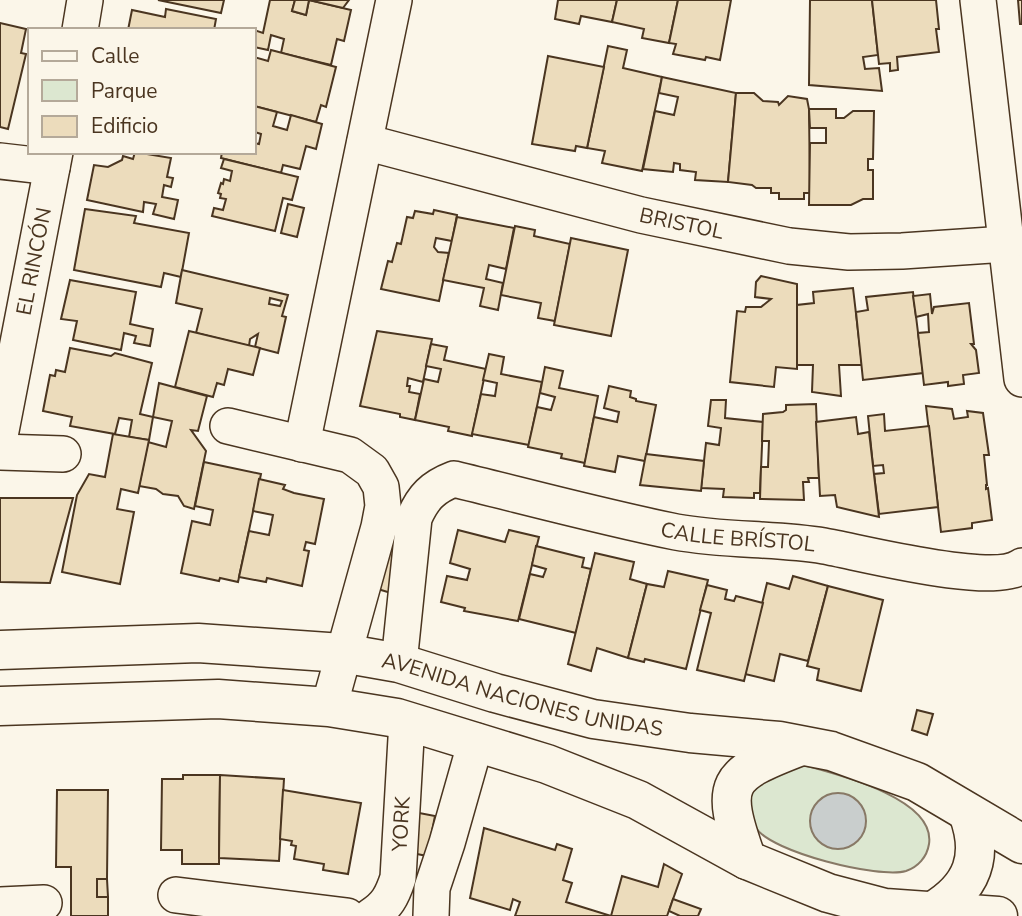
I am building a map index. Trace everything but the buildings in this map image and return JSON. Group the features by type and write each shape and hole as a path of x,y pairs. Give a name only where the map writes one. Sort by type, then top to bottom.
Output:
{"street":[{"path":"79,28 85,0"},
{"path":"302,443 394,0"},
{"path":"978,0 1022,379"},
{"name":"BRISTOL","path":"365,142 641,215 789,246 849,252 1006,244"},
{"name":"EL RINCÓN","path":"0,161 54,160 0,436"},
{"path":"228,426 350,455 372,471 381,487 383,506 328,707"},
{"path":"0,452 63,454"},
{"name":"CALLE BRÍSTOL","path":"399,663 414,518 421,500 439,485 454,480 677,532 728,539 824,546 914,566 1000,573 1022,566"},
{"name":"AVENIDA NACIONES UNIDAS","path":"0,650 198,643 342,653 399,663 495,693 593,719 803,746 840,754 917,782 1022,844"},
{"path":"0,706 218,699 328,707 407,721 547,764 638,800 831,904 917,913 998,916"},
{"name":"YORK","path":"371,916 384,908 393,894 398,878 407,721"},
{"name":"YORK","path":"432,916 432,888 476,741"},
{"path":"747,860 732,817 731,793 740,775 764,760 803,746"},
{"path":"917,913 956,892 970,875 976,855 976,833 968,813"},
{"path":"176,895 326,914"},
{"path":"0,905 44,903"}],"green space":[{"path":"803,765 881,791 901,801 917,814 927,828 929,844 921,861 906,871 873,871 826,862 782,846 766,837 754,824 745,787"}],"shaded area":[{"path":"838,793 849,795 858,801 864,810 864,832 858,841 849,847 838,849 827,847 818,841 812,832 810,821 812,810 818,801 827,795"}]}
